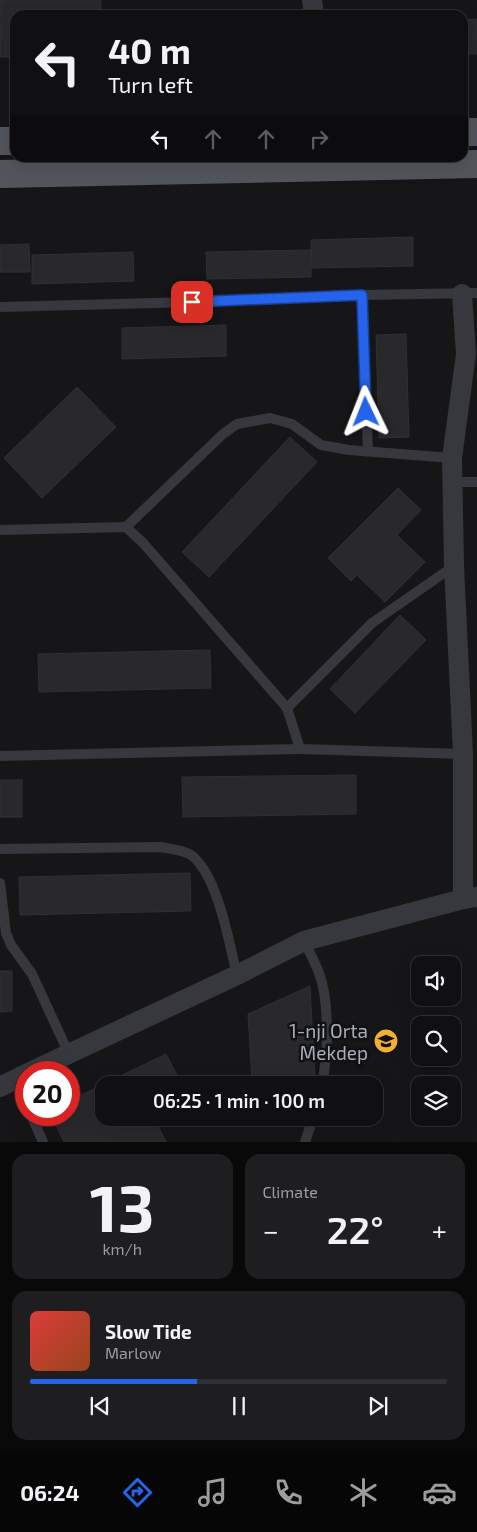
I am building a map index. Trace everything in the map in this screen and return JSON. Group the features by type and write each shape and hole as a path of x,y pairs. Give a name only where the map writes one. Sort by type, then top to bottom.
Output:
{"main road":[{"path":"0,174 477,164"}],"street":[{"path":"54,1061 237,975 304,940 470,898 462,754 452,482 452,458 471,354 469,293"}],"lane":[{"path":"0,307 469,293"},
{"path":"362,295 368,451"},
{"path":"0,530 126,527 223,434 237,424 270,418 292,424 321,446 452,458"},
{"path":"452,482 477,482"},
{"path":"126,527 144,544 287,708 300,749"},
{"path":"287,708 372,623 454,566"},
{"path":"0,756 300,749 462,754"},
{"path":"0,849 161,847 185,852 192,856 202,868 211,884 220,906 237,975"},
{"path":"0,883 6,933 11,945 32,974 69,1054"},
{"path":"304,940 319,973 326,1001 326,1063 324,1076"},
{"path":"0,946 11,945"},
{"path":"36,1126 43,1142"},
{"path":"305,1142 310,1126"}],"building":[{"path":"0,0 101,0 101,10 10,10 10,57 0,57"},
{"path":"477,19 477,54 468,54 468,20"},
{"path":"413,237 413,266 312,268 311,240"},
{"path":"29,244 30,272 0,272 0,245"},
{"path":"311,250 311,277 207,279 206,252"},
{"path":"133,252 134,281 32,284 32,255"},
{"path":"226,325 226,356 122,359 122,328"},
{"path":"406,334 409,437 379,438 376,335"},
{"path":"77,387 116,427 42,498 4,458"},
{"path":"290,437 317,462 209,577 182,552"},
{"path":"398,488 421,510 397,535 425,562 385,602 357,575 351,581 328,558"},
{"path":"400,615 426,640 355,713 330,689"},
{"path":"210,650 211,688 39,692 38,654"},
{"path":"356,775 356,814 183,817 182,777"},
{"path":"0,780 22,780 22,817 0,817"},
{"path":"190,873 191,911 20,915 19,877"},
{"path":"0,971 12,971 12,1011 0,1012"},
{"path":"310,986 315,1076 252,1076 248,1014"},
{"path":"166,1054 177,1076 121,1076"},
{"path":"95,1088 95,1126 158,1126 166,1142 64,1142 56,1126 80,1126 80,1096"}],"place":[{"name":"1-nji Orta Mekdep","path":"386,1041"}],"route":[{"path":"192,302 362,295 366,412"}]}
